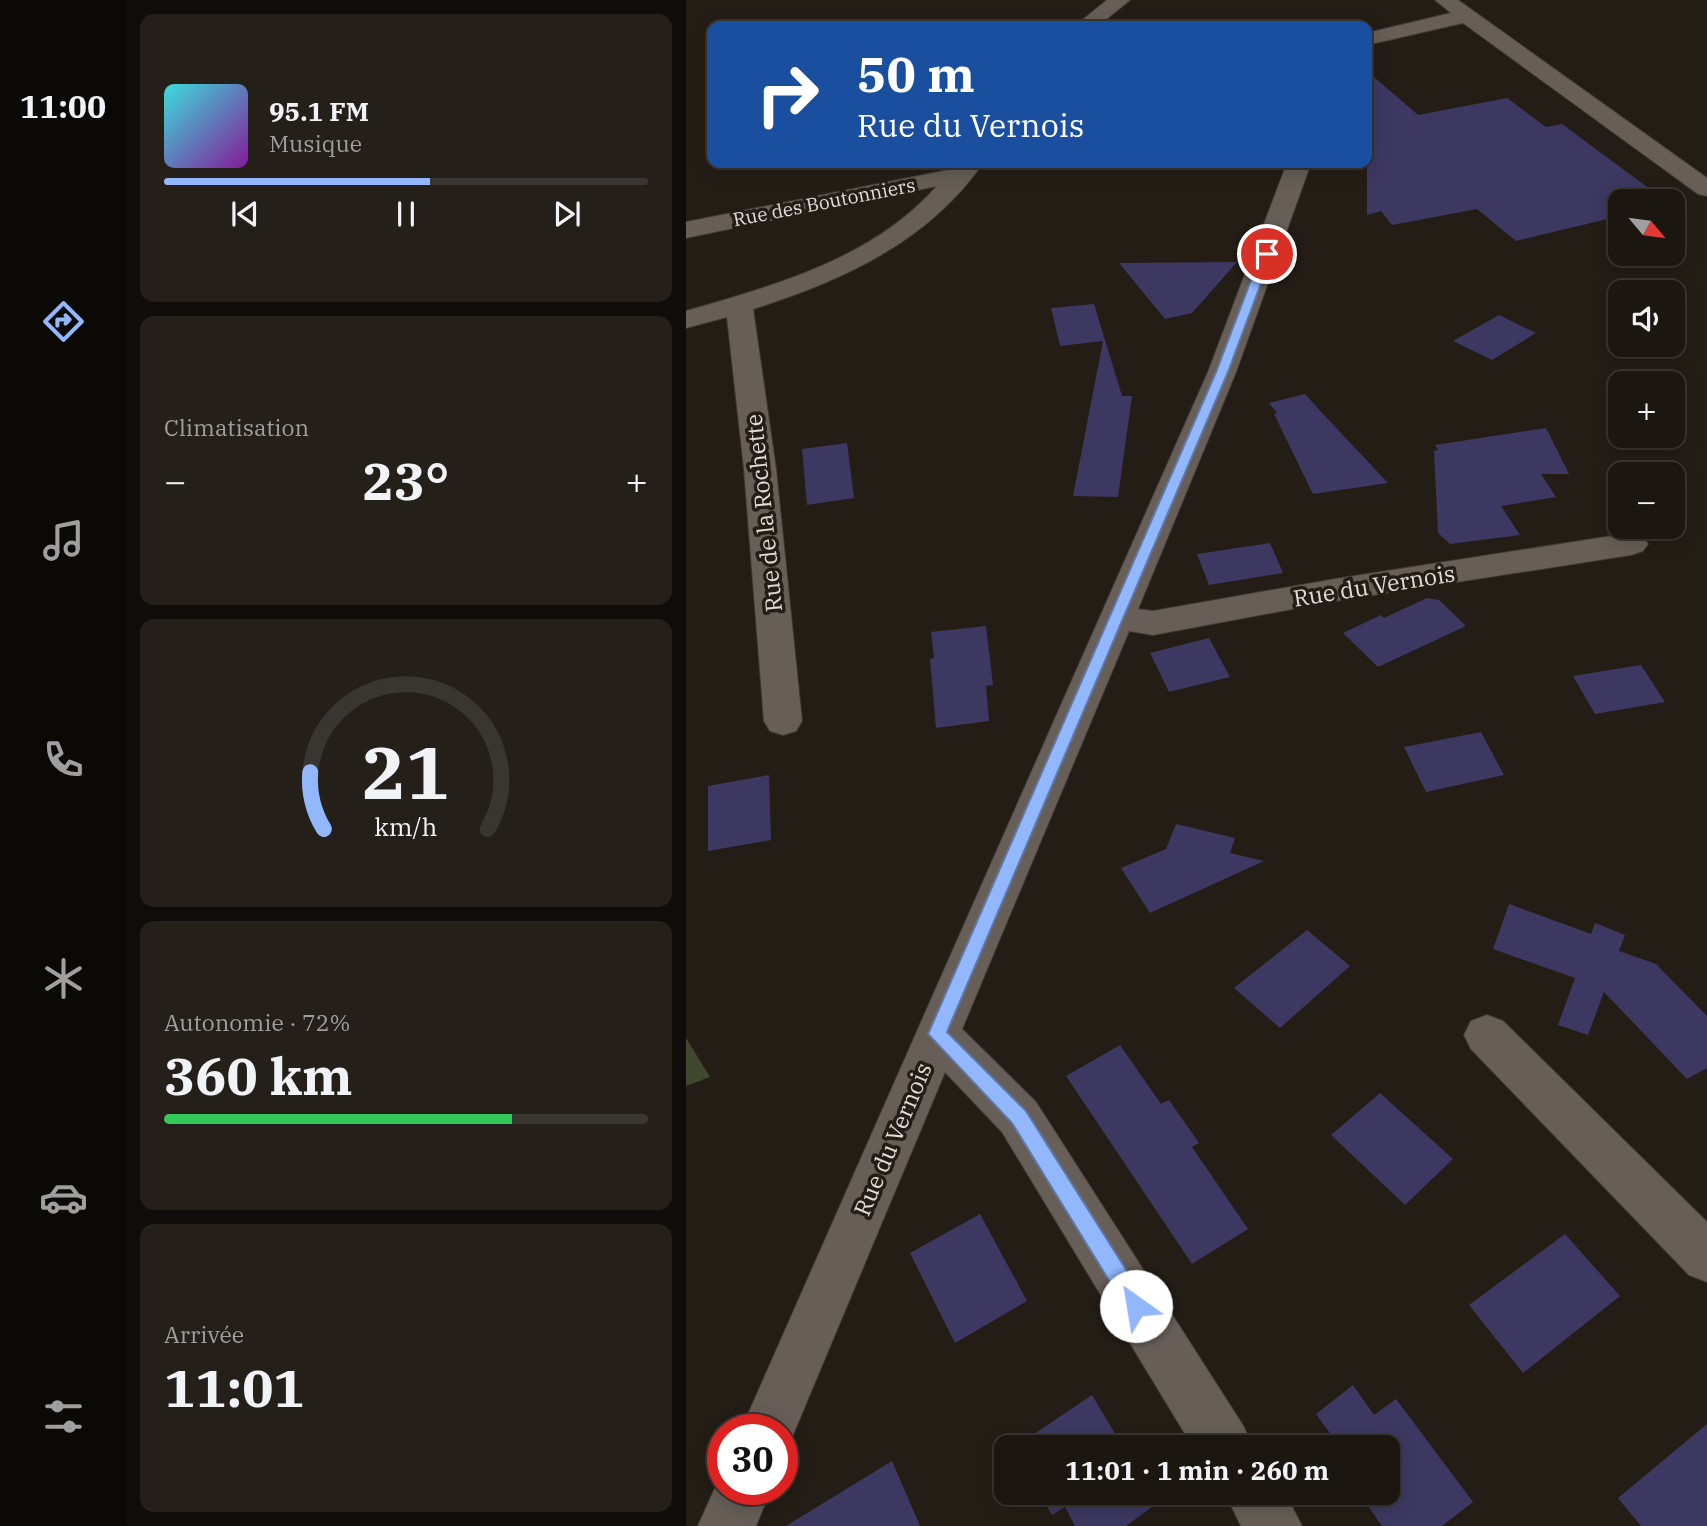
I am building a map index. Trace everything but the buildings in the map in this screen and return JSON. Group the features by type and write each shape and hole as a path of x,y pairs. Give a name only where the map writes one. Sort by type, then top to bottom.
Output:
{"street":[{"path":"1092,21 1119,0"},
{"path":"1445,0 1707,189"},
{"path":"1372,38 1466,16"},
{"name":"Rue du Vernois","path":"775,1414 1222,372 1297,168"},
{"name":"Rue des Boutonniers","path":"686,230 967,169"},
{"name":"Rue des Boutonniers","path":"686,320 786,290 861,259 911,227 967,169"},
{"name":"Rue de la Rochette","path":"739,305 760,469 783,721"},
{"name":"Rue du Vernois","path":"1116,617 1153,623 1335,590 1632,544"},
{"path":"937,1034 1019,1117 1217,1435"},
{"path":"1487,1035 1707,1257"},
{"path":"727,1526 736,1505"},
{"path":"1260,1505 1273,1526"}],"green space":[{"path":"686,1038 710,1077 686,1086"}],"route":[{"path":"1136,1306 1019,1117 937,1034 1222,372 1267,254"}]}
